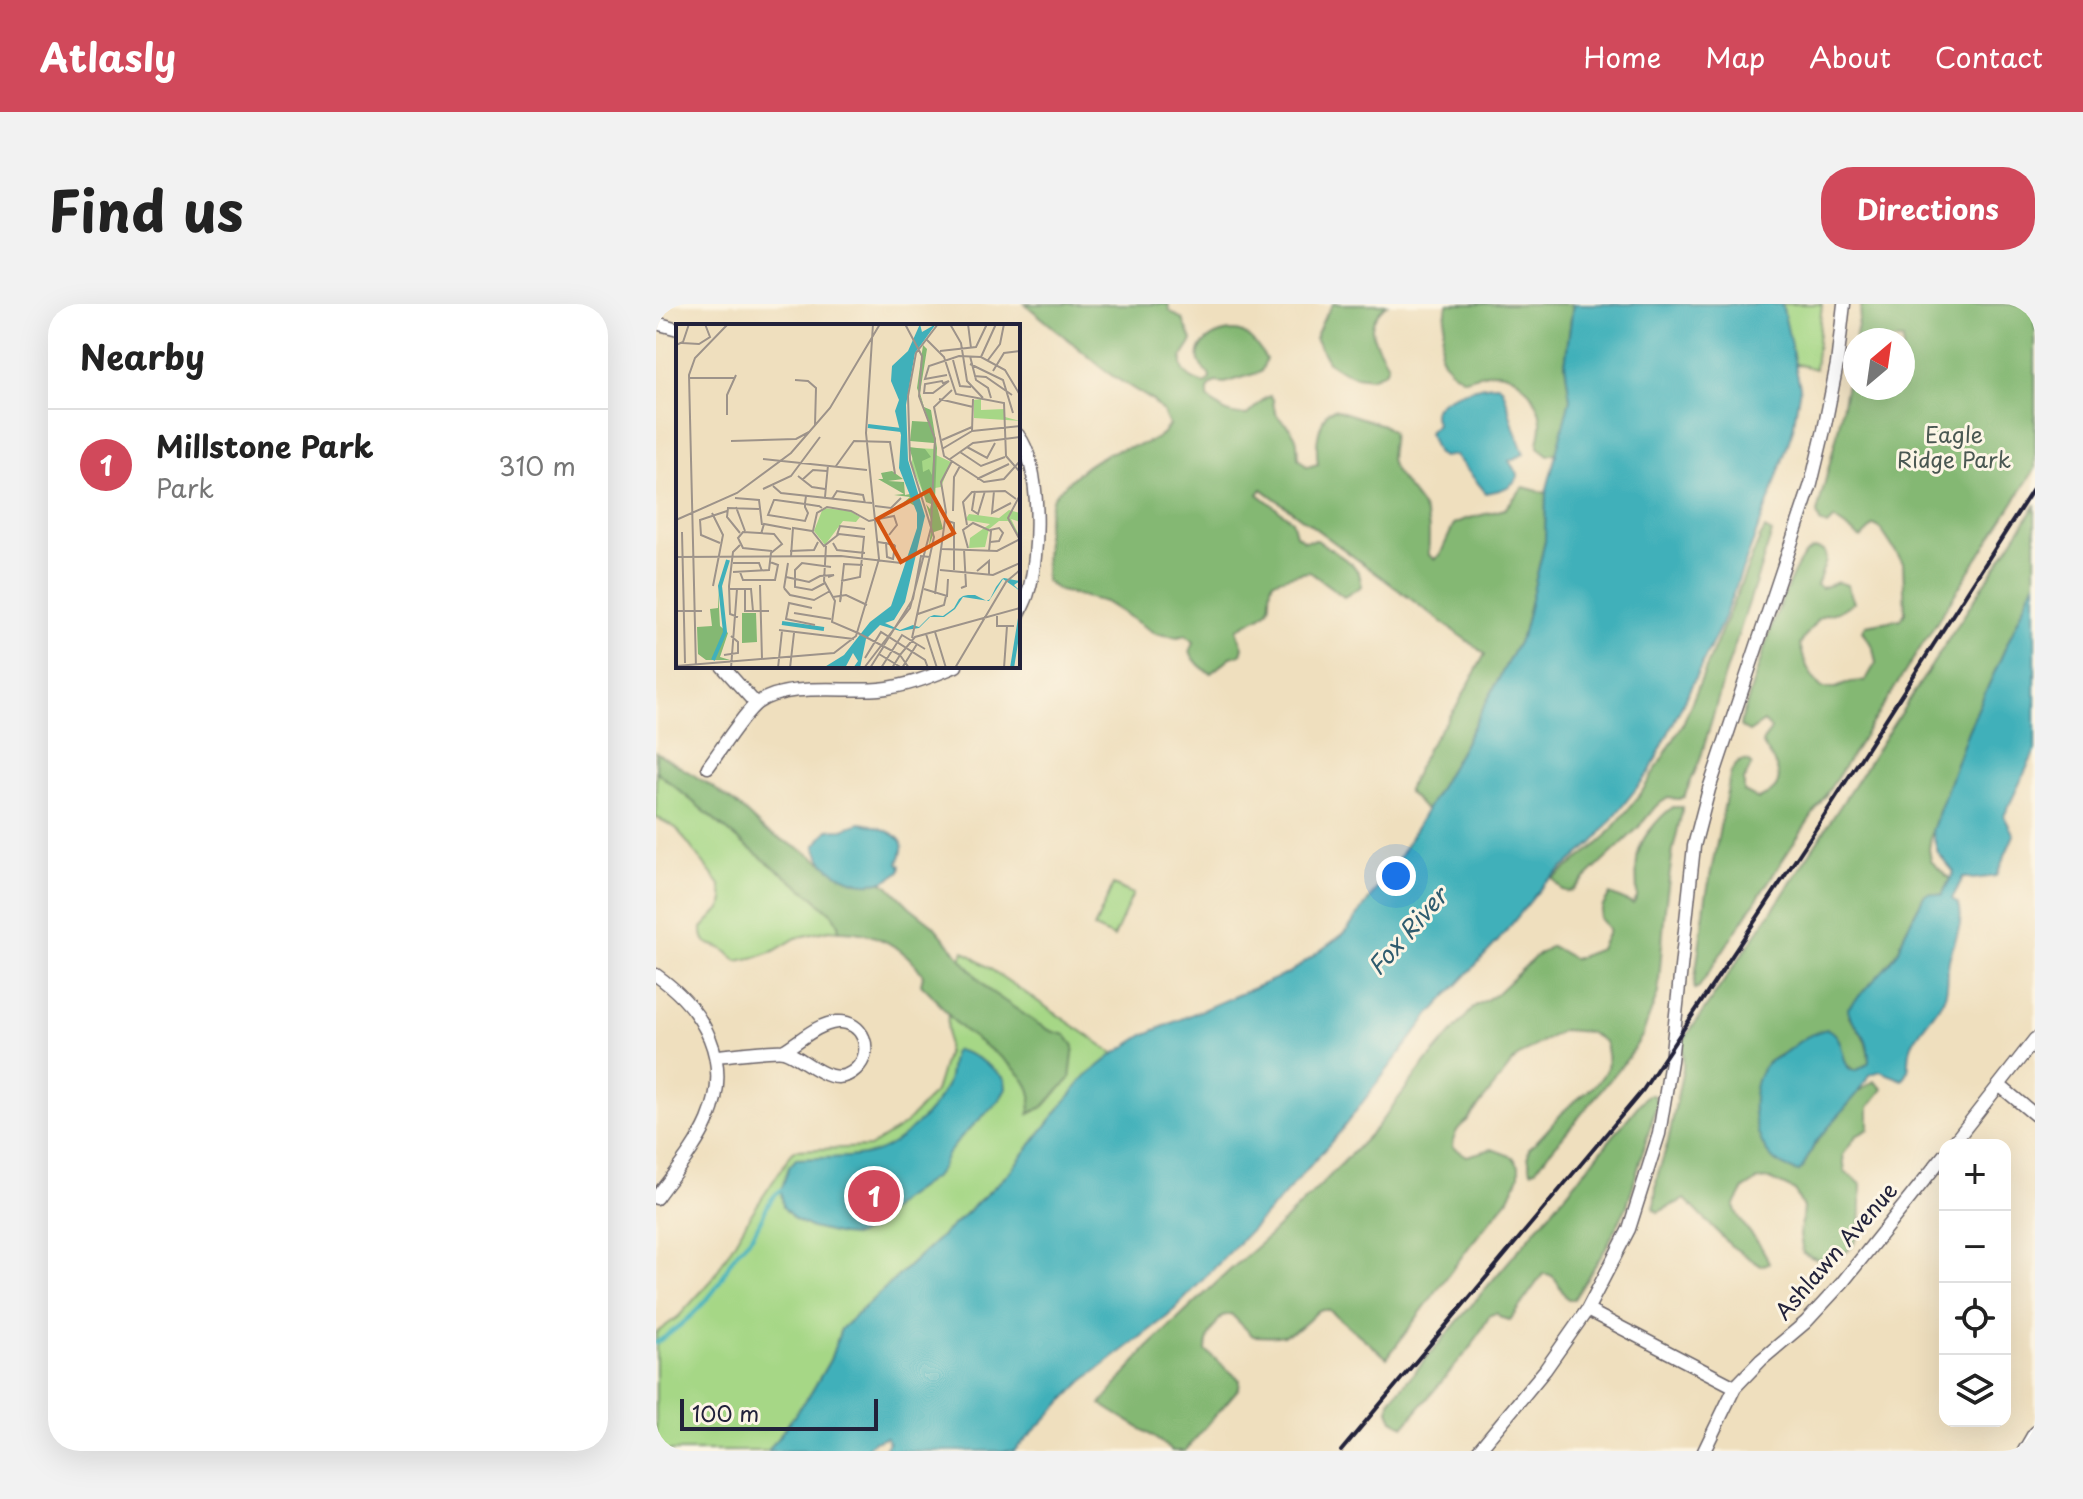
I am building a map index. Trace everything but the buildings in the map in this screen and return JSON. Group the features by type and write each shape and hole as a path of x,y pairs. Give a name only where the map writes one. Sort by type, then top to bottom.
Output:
{"street":[{"path":"1478,1451 1545,1370 1587,1310 1629,1229 1659,1134 1671,1061 1694,846 1709,789 1811,484 1837,364 1844,304"},
{"path":"656,323 676,328"},
{"path":"1020,438 1025,444 1034,481 1036,520 1035,564 1028,595 1020,612"},
{"path":"724,668 756,704"},
{"path":"708,767 756,704 773,695 817,689 876,689 910,685 951,668"},
{"path":"656,975 693,1009 708,1032 717,1056 719,1074 715,1100 707,1122 656,1198"},
{"path":"717,1056 783,1051 812,1031 839,1022 860,1030 866,1041 865,1055 858,1068 848,1074 834,1076 822,1073 783,1051"},
{"path":"1957,1139 2035,1039"},
{"path":"1999,1085 2035,1115"},
{"name":"Ashlawn Avenue","path":"1704,1451 1735,1387 1806,1322 1842,1283 1939,1162"},
{"path":"1587,1310 1735,1387"},
{"path":"2024,1451 2035,1432"}],"green space":[{"path":"1025,304 1168,304 1170,311 1183,320 1192,340 1183,356 1183,369 1192,379 1205,384 1210,379 1198,356 1201,347 1217,334 1227,331 1246,335 1266,359 1261,372 1225,383 1215,382 1208,390 1208,398 1226,411 1247,415 1270,396 1279,418 1296,438 1298,458 1307,467 1318,464 1318,437 1327,412 1334,409 1383,425 1392,432 1391,463 1426,515 1429,555 1434,559 1440,555 1454,524 1505,509 1523,487 1546,493 1545,541 1523,633 1426,811 1407,791 1428,747 1457,706 1485,654 1262,489 1258,494 1292,520 1296,535 1304,541 1317,540 1352,564 1359,573 1362,586 1344,597 1310,572 1273,582 1268,610 1237,630 1243,647 1241,654 1231,657 1211,673 1194,659 1190,652 1194,642 1185,635 1156,634 1105,602 1060,591 1045,581 1048,520 1052,500 1057,493 1077,473 1098,459 1117,450 1150,442 1169,425 1153,401 1111,375"},
{"path":"1333,304 1387,304 1372,327 1388,365 1385,372 1371,378 1355,376 1328,362 1315,338"},
{"path":"1447,304 1573,304 1565,364 1570,399 1558,452 1548,455 1538,447 1539,413 1532,396 1520,382 1505,373 1496,372 1464,379 1444,362 1440,354"},
{"path":"1782,304 1822,304 1815,369 1793,363"},
{"name":"Eagle Ridge Park","path":"1862,304 2035,304 2035,469 1844,767 1695,989 1706,897 1731,772 1740,762 1752,764 1744,780 1744,792 1758,799 1769,794 1778,781 1776,767 1762,743 1771,729 1764,722 1749,732 1740,725 1770,632 1799,562 1813,549 1825,552 1826,561 1817,585 1822,588 1838,582 1847,585 1854,602 1818,619 1800,644 1808,668 1822,688 1865,681 1876,663 1873,648 1863,631 1866,625 1901,619 1905,613 1903,563 1880,528 1874,525 1861,538 1834,519 1827,526 1820,522 1817,513 1844,400 1915,400 1915,328 1857,328"},
{"path":"2035,506 2035,582 1968,731 1932,831 1931,861 1950,879 1942,895 1929,893 1924,896 1899,950 1849,1017 1864,1037 1869,1062 1854,1070 1844,1063 1842,1054 1783,1053 1767,1063 1803,1167 1824,1132 1854,1097 1874,1081 1883,1089 1869,1107 1869,1129 1856,1136 1843,1155 1845,1172 1861,1184 1858,1235 1847,1251 1833,1259 1820,1260 1803,1253 1800,1235 1803,1208 1795,1191 1770,1179 1758,1180 1744,1189 1734,1206 1766,1255 1769,1263 1761,1266 1730,1245 1685,1199 1658,1212 1654,1209 1657,1177 1668,1142 1683,1069 1683,1041 1780,899"},
{"path":"1765,529 1772,533 1700,760 1684,797 1668,798 1656,806 1638,828 1574,889 1569,892 1562,890 1553,879 1603,840 1640,795 1682,726"},
{"path":"656,752 736,804 765,831 851,880 888,885 933,925 987,989 1038,1024 1066,1035 1074,1046 1070,1079 1043,1107 1029,1114 1031,1095 1020,1075 954,1021 921,984 923,975 907,956 876,937 839,931 832,914 812,896 656,771"},
{"path":"656,771 812,896 832,914 839,931 829,930 796,938 774,951 737,961 726,951 706,942 702,928 724,901 720,885 676,828 656,817"},
{"path":"1673,807 1683,807 1665,908 1658,993 1642,1036 1628,1058 1536,1169 1531,1171 1529,1148 1569,1106 1594,1086 1607,1067 1605,1042 1589,1032 1563,1030 1516,1058 1458,1129 1453,1147 1467,1156 1492,1149 1513,1157 1519,1166 1519,1176 1509,1198 1387,1358 1329,1310 1319,1310 1297,1330 1275,1336 1253,1336 1231,1314 1222,1316 1213,1328 1206,1351 1240,1380 1239,1388 1185,1451 1172,1451 1101,1404 1147,1348 1270,1235 1376,1128 1423,1066 1475,1006 1495,995 1551,946 1574,959 1600,949 1609,930 1600,918 1603,906 1610,894 1633,904 1637,898 1640,846 1655,824"},
{"path":"1113,885 1133,894 1114,937 1094,928"},
{"path":"964,951 1115,1054 1084,1078 1007,1175 841,1329 830,1360 811,1393 768,1451 656,1451 656,1333 679,1316 712,1280 794,1150 869,1147 904,1125 935,1092 947,1051 948,997"},
{"path":"1650,1094 1657,1103 1627,1206 1606,1248 1574,1299 1568,1299 1552,1276 1543,1274 1510,1320 1496,1313 1490,1315 1472,1346 1404,1426 1393,1420 1389,1411 1390,1401"}],"water":[{"name":"Fox River","path":"1573,304 1782,304 1800,387 1793,429 1721,625 1650,771 1594,842 1544,884 1498,941 1430,1014 1339,1133 1278,1202 1168,1316 1083,1381 1014,1451 884,1451 889,1442 886,1437 874,1441 864,1451 768,1451 811,1393 830,1360 841,1329 1007,1175 1084,1078 1146,1034 1289,973 1346,932 1400,856 1523,633 1545,541 1546,493 1570,399 1565,364"},
{"path":"1498,385 1505,395 1524,454 1509,461 1518,475 1513,483 1486,493 1455,455 1443,457 1437,454 1428,432 1437,425 1434,418 1436,407 1448,398 1484,386"},
{"path":"2035,582 2035,751 2004,816 2014,835 1996,876 1963,877 1952,899 1959,905 1961,919 1949,960 1946,993 1912,1045 1906,1076 1903,1080 1880,1071 1869,1075 1859,1092 1815,1143 1799,1172 1789,1169 1773,1159 1761,1140 1754,1114 1758,1077 1771,1061 1809,1035 1827,1029 1838,1038 1849,1069 1860,1069 1869,1062 1865,1039 1851,1019 1848,1008 1899,950 1924,896 1929,893 1942,895 1954,872 1938,853 1932,831 1968,731"},
{"path":"860,823 889,832 902,843 898,863 900,871 890,878 873,883 852,880 833,871 819,855 815,846 828,830"},
{"path":"955,1050 975,1057 994,1070 1005,1079 1006,1089 998,1102 962,1136 936,1176 900,1201 869,1231 855,1236 812,1228 794,1219 783,1207 781,1190 789,1167 796,1159 864,1155 900,1139 940,1097 948,1082"}],"waterway":[{"path":"656,1343 689,1318 710,1296 735,1255 755,1231 772,1199 781,1190"}],"railway":[{"path":"1341,1451 1643,1090 1804,847 2035,486"}],"place":[{"name":"Millstone Park","path":"874,1196"}]}
